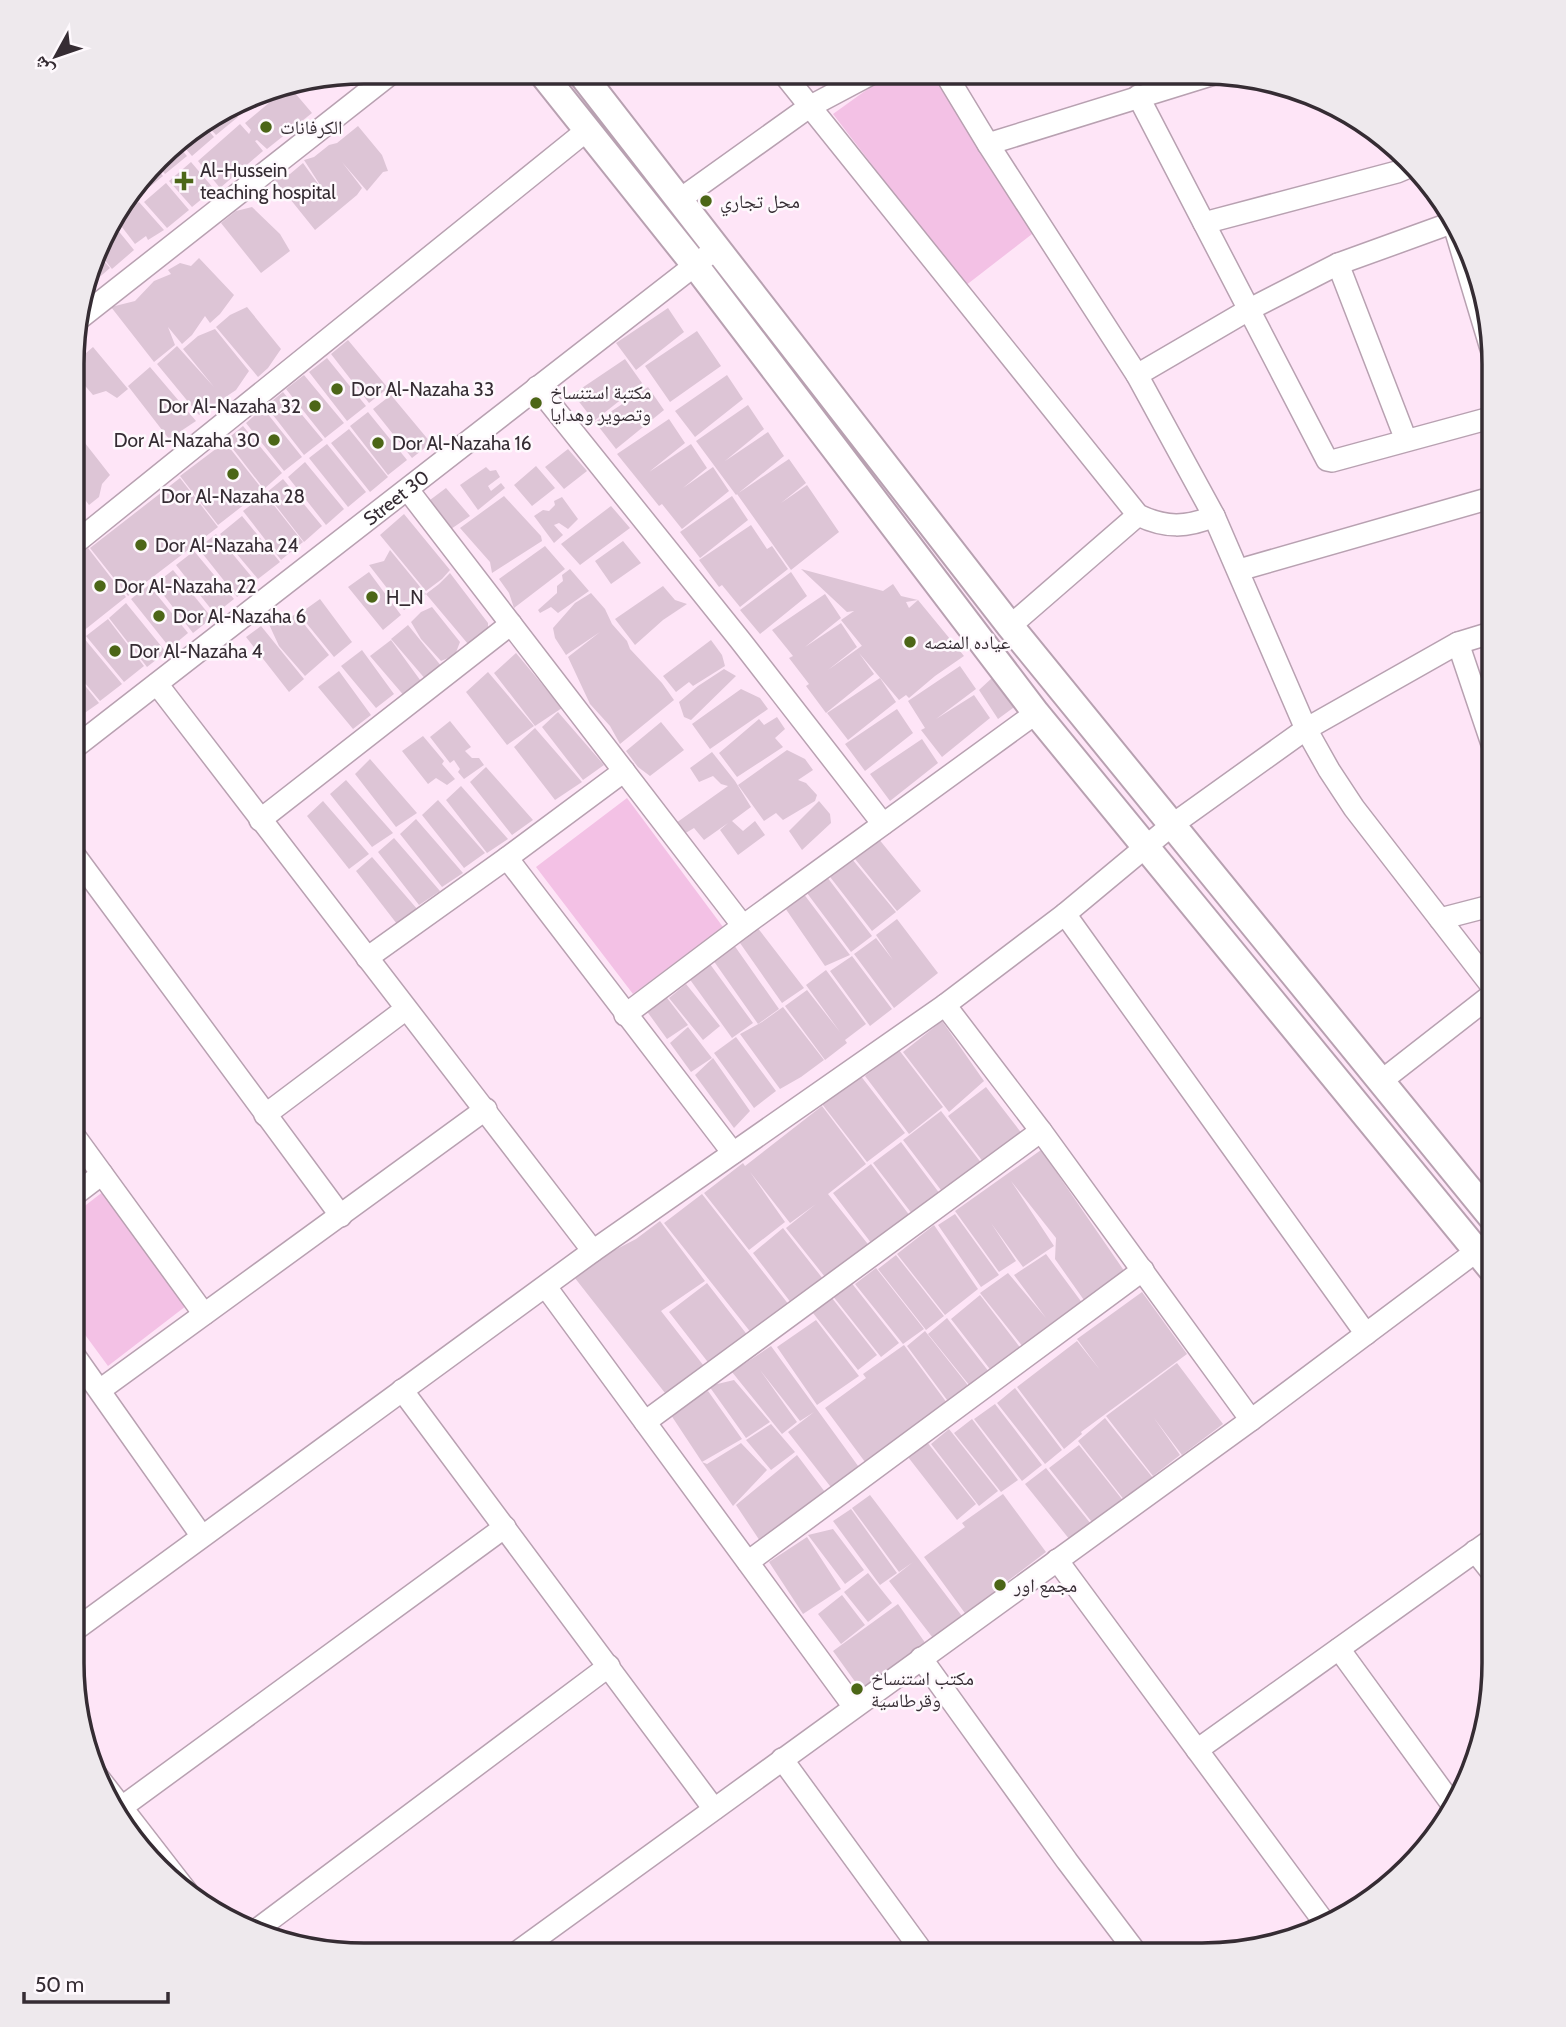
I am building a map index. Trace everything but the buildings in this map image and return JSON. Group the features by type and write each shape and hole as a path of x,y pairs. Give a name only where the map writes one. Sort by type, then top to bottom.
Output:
{"street":[{"path":"89,311 378,84"},
{"path":"550,84 695,265 1036,713 1145,848 1482,1247"},
{"path":"589,84 1010,626 1482,1205"},
{"path":"791,84 1138,515 1168,526 1192,524 1214,516"},
{"path":"679,200 809,107 852,84"},
{"path":"951,84 1138,375 1214,516 1306,729 1354,808 1482,975"},
{"path":"988,144 1179,84"},
{"path":"1138,96 1327,460 1332,461 1482,420"},
{"path":"84,536 586,131"},
{"path":"1204,223 1403,169"},
{"path":"1138,375 1250,309 1338,264 1446,225"},
{"name":"Street 30","path":"84,740 717,248"},
{"path":"1338,264 1406,440"},
{"path":"537,387 732,629 883,824"},
{"path":"408,490 743,926"},
{"path":"1239,570 1482,501"},
{"path":"1010,626 1138,515"},
{"path":"260,820 512,624"},
{"path":"84,1623 593,1251 945,1004 1065,914 1172,825 1306,729 1458,643 1482,636"},
{"path":"1458,643 1482,714"},
{"path":"157,684 593,1251"},
{"path":"625,1015 1036,713"},
{"path":"367,958 624,771"},
{"path":"506,859 733,1153"},
{"path":"84,868 341,1216"},
{"path":"1440,919 1482,908"},
{"path":"1065,914 1366,1334"},
{"path":"1380,1082 1482,1001"},
{"path":"945,1004 1251,1420"},
{"path":"265,1115 406,1010"},
{"path":"100,1390 486,1110"},
{"path":"645,1422 1041,1131"},
{"path":"84,1149 204,1314"},
{"path":"84,1188 102,1174"},
{"path":"530,1943 1366,1334 1482,1258"},
{"path":"748,1562 1143,1270"},
{"path":"545,1287 854,1707"},
{"path":"84,1368 201,1535"},
{"path":"402,1390 714,1809"},
{"path":"123,1806 505,1527"},
{"path":"1197,1750 1482,1546"},
{"path":"1475,1551 1482,1560"},
{"path":"1057,1560 1320,1917"},
{"path":"1339,1649 1447,1798"},
{"path":"920,1658 1129,1943"},
{"path":"264,1924 609,1666"},
{"path":"782,1759 915,1943"},
{"path":"130,1818 155,1850"}],"shaded area":[{"path":"875,84 937,84 1036,231 965,286 833,114"},
{"path":"627,798 723,927 633,994 536,867"},
{"path":"104,1191 186,1306 108,1366 84,1333 84,1206"}],"place":[{"name":"الكرفانات","path":"266,127"},
{"name":"Al-Hussein teaching hospital","path":"184,181"},
{"name":"محل تجاري","path":"706,201"},
{"name":"Dor Al-Nazaha 33","path":"337,389"},
{"name":"مكتبة استنساخ وتصوير وهدايا","path":"536,403"},
{"name":"Dor Al-Nazaha 32","path":"315,406"},
{"name":"Dor Al-Nazaha 30","path":"274,440"},
{"name":"Dor Al-Nazaha 16","path":"378,443"},
{"name":"Dor Al-Nazaha 28","path":"233,474"},
{"name":"Dor Al-Nazaha 24","path":"141,545"},
{"name":"Dor Al-Nazaha 22","path":"100,586"},
{"name":"H_N","path":"372,597"},
{"name":"Dor Al-Nazaha 6","path":"159,616"},
{"name":"عياده المنصه","path":"910,642"},
{"name":"Dor Al-Nazaha 4","path":"115,651"},
{"name":"مجمع اور","path":"1000,1585"},
{"name":"مكتب استنساخ وقرطاسية","path":"857,1689"}]}
